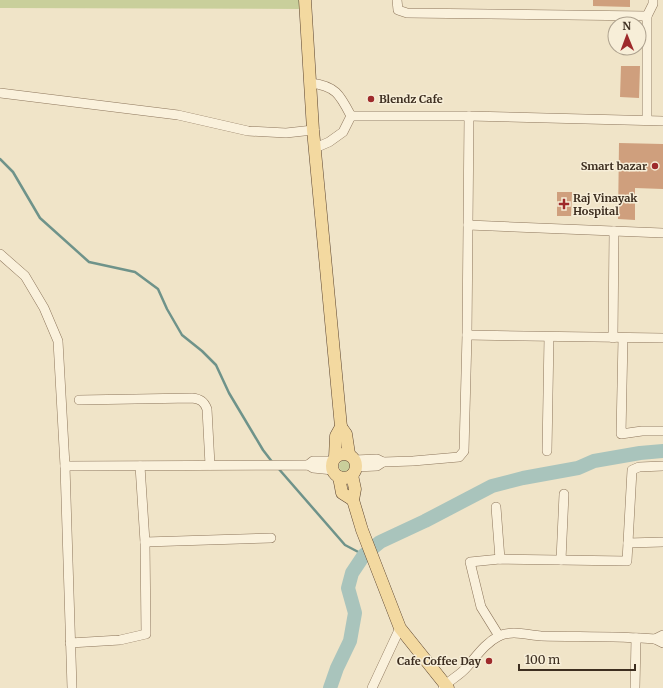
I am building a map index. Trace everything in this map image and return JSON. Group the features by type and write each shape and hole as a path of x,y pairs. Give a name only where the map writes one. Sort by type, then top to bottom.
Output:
{"main road":[{"path":"305,0 313,130 340,427 336,436 335,466 342,493 353,500"},
{"path":"340,427 346,434 353,464 355,489 353,500 362,530 400,628 446,687"},
{"path":"335,466 342,454 353,464"},
{"path":"335,466 345,478 353,464"}],"street":[{"path":"397,0 398,10 407,13 647,16 653,4 653,0"},
{"path":"647,56 647,120"},
{"path":"311,82 326,85 341,97 351,116"},
{"path":"0,93 178,115 248,131 286,133 313,130"},
{"path":"351,116 469,116 663,121"},
{"path":"315,148 329,142 343,132 351,116"},
{"path":"353,464 377,459 383,462 459,457 464,452 467,336 469,116"},
{"path":"468,225 663,233"},
{"path":"613,338 614,231"},
{"path":"0,254 25,276 44,308 58,341 65,466 72,688"},
{"path":"467,336 663,338"},
{"path":"547,450 549,337"},
{"path":"623,338 621,434 642,431 663,431"},
{"path":"79,400 199,399 205,404 207,409 210,465"},
{"path":"65,466 308,465 313,461 335,466"},
{"path":"70,643 120,640 146,634 145,542 140,466"},
{"path":"499,636 480,607 470,562 500,559 627,561 632,470 639,467 663,466"},
{"path":"561,560 564,494"},
{"path":"496,507 500,559"},
{"path":"145,542 271,538"},
{"path":"628,543 663,542"},
{"path":"372,688 400,628"},
{"path":"446,687 484,648 499,636 511,633 541,636 660,639"},
{"path":"635,688 636,638"}],"green space":[{"path":"0,0 300,0 301,9 0,8"},
{"path":"343,460 347,460 351,466 347,472 343,472 339,468 339,464"}],"building":[{"path":"593,0 630,0 630,7 593,6"},
{"path":"621,66 640,66 639,98 620,97"},
{"path":"619,143 663,144 663,189 635,188 635,220 618,219"},
{"path":"557,192 572,192 571,216 557,216"}],"waterway":[{"path":"0,159 13,172 40,218 89,262 135,272 158,289 167,309 182,335 202,351 216,365 229,393 263,450 273,463"},
{"path":"330,688 337,668 350,641 355,613 348,588 352,573 364,555 380,542 425,521 492,486 523,478 578,468 594,461 640,453 663,451"},
{"path":"278,468 345,545 364,555"}],"place":[{"name":"Blendz Cafe","path":"371,99"},
{"name":"Smart bazar","path":"655,166"},
{"name":"Raj Vinayak Hospital","path":"564,204"},
{"name":"Cafe Coffee Day","path":"489,661"}]}
